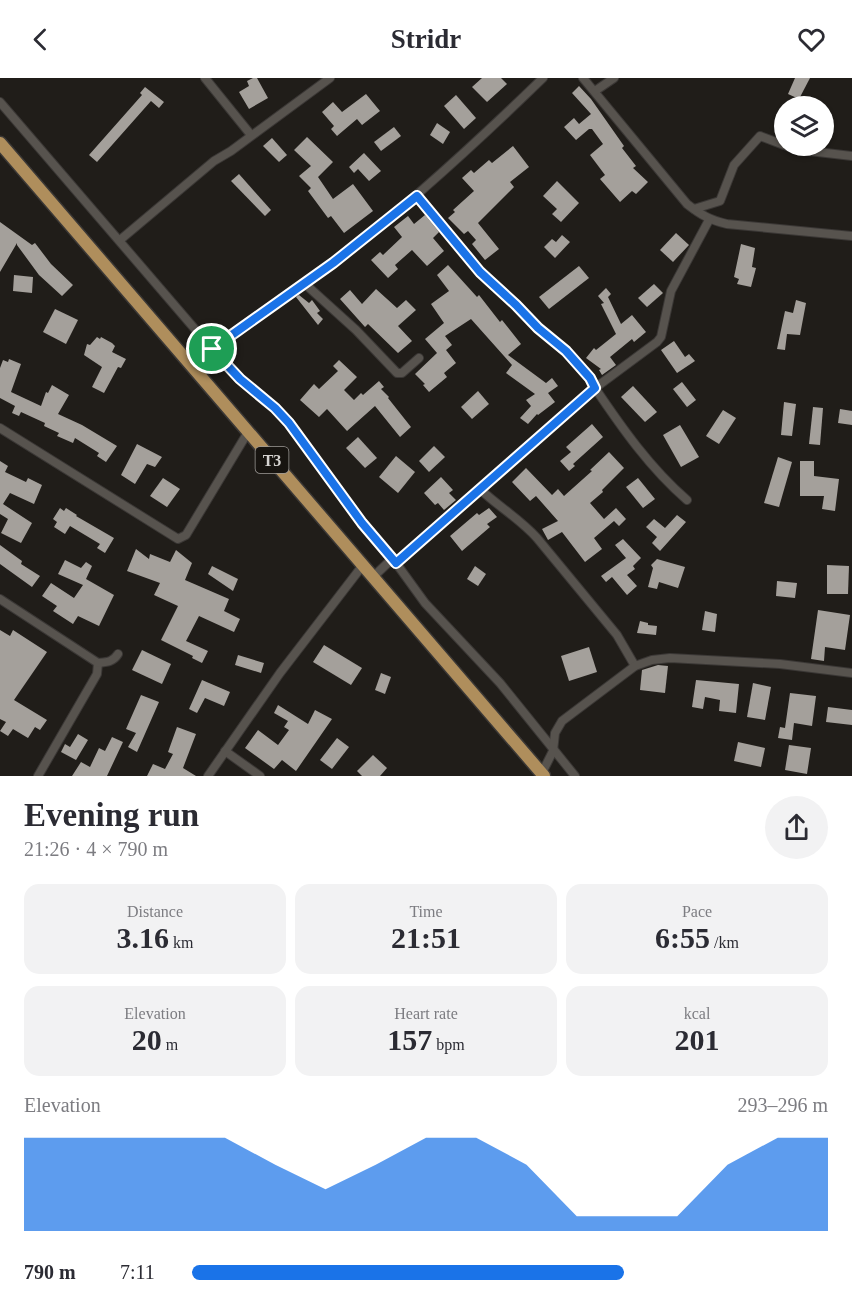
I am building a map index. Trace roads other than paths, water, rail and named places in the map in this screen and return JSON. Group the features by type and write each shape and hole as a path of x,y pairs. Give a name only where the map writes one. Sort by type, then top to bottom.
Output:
{"highway":[{"name":"T3","path":"0,143 543,774"}],"street":[{"path":"206,78 251,135"},
{"path":"120,240 204,168 330,78"},
{"path":"194,369 212,349 333,263 417,196 543,78"},
{"path":"583,78 675,189 694,209 709,220 727,224 852,236"},
{"path":"595,91 614,78"},
{"path":"0,102 212,349 240,379 275,408 289,423 362,523 425,603 500,683 575,776"},
{"path":"694,209 720,201 734,165 759,136 774,141"},
{"path":"834,154 852,156"},
{"path":"417,196 480,272 538,328 566,351 590,378 624,431 669,485 687,500"},
{"path":"373,577 481,490 595,388 657,342 661,337 671,291 709,220"},
{"path":"304,283 356,330 397,373 402,373 419,358"},
{"path":"0,428 178,539 186,535 248,432"},
{"path":"481,490 496,505 525,525 537,538 618,635 635,666"},
{"path":"208,776 280,673 363,565"},
{"path":"0,599 98,663 109,662 118,654"},
{"path":"543,774 553,751 555,733 562,721 635,666 652,660 670,658 780,664 852,673"},
{"path":"38,776 97,674 98,663"},
{"path":"225,751 260,776"}]}
